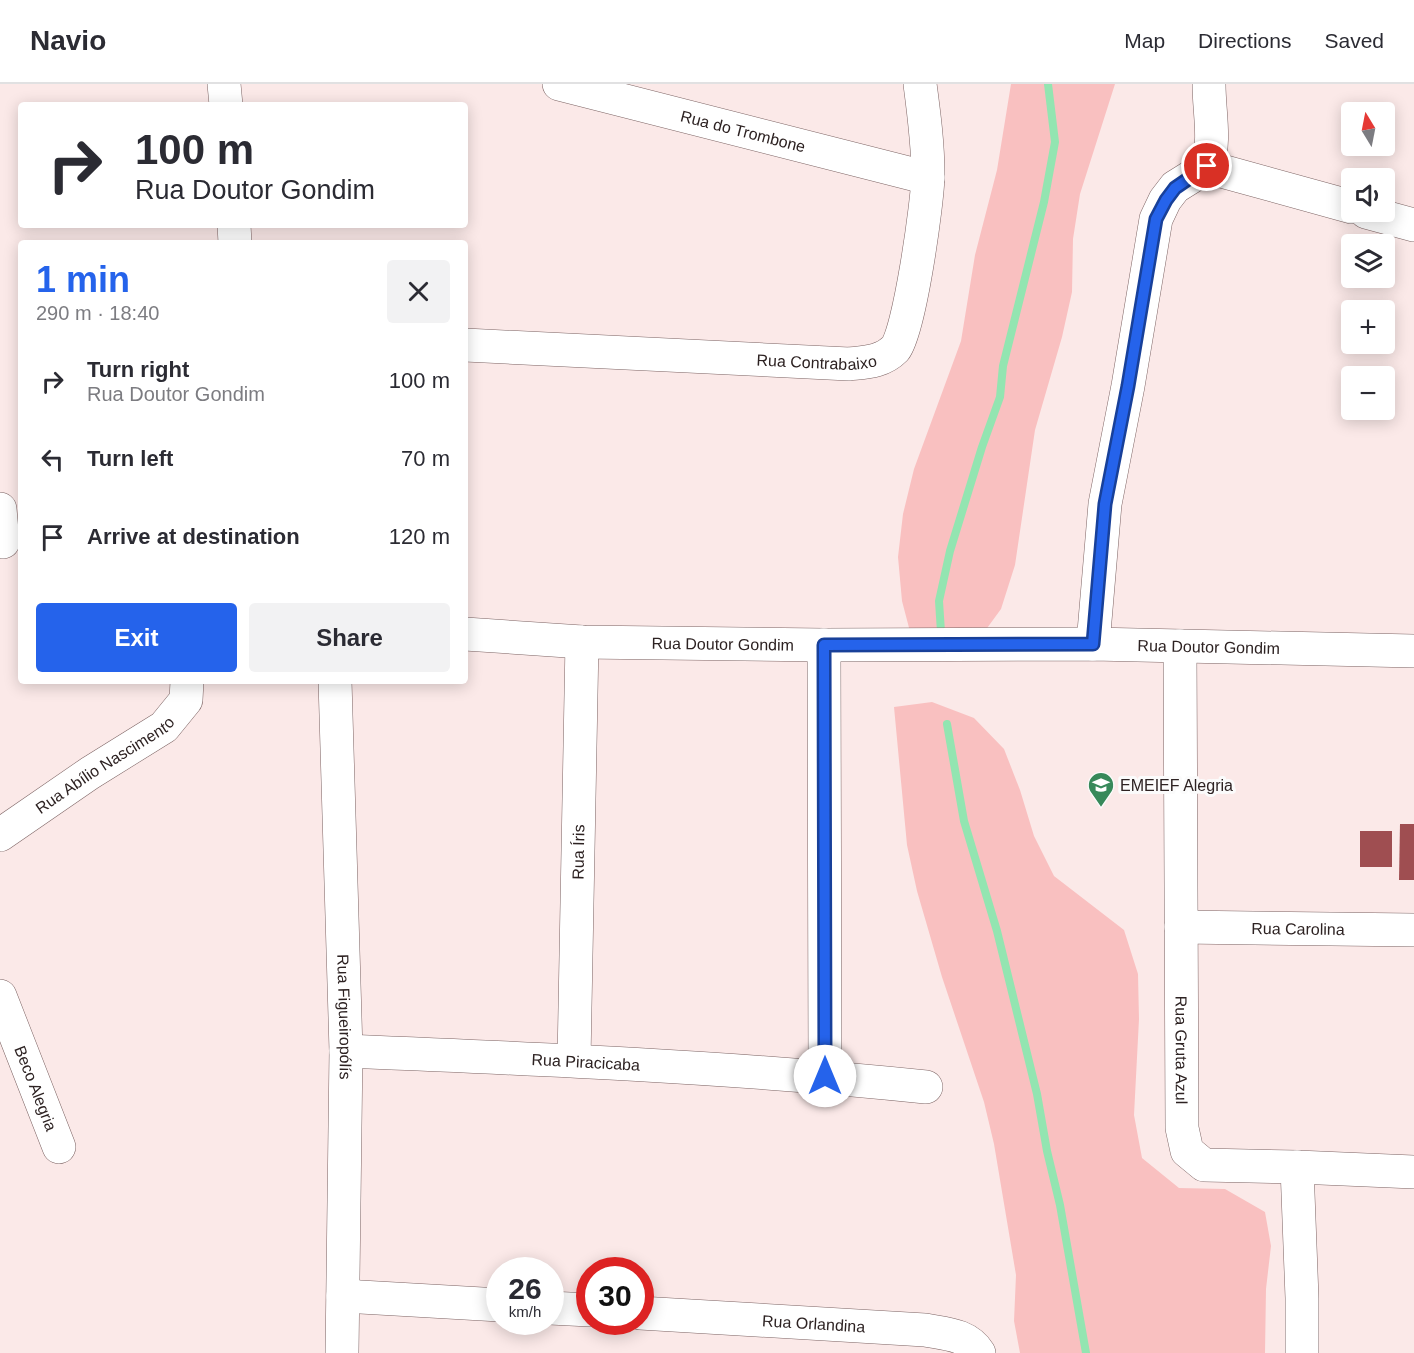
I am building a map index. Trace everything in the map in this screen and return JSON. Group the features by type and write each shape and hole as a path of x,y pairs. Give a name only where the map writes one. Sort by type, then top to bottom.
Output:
{"street":[{"path":"224,84 226,102"},
{"name":"Rua do Trombone","path":"559,84 928,178"},
{"name":"Rua Contrabaixo","path":"468,345 849,364 879,361 897,348 906,323 928,178 927,134 920,84"},
{"path":"1093,644 1105,504 1128,386 1156,219 1175,188 1207,166 1212,151 1213,131 1209,84"},
{"path":"1207,166 1341,204"},
{"path":"1395,220 1414,225"},
{"path":"0,509 8,542"},
{"name":"Rua Doutor Gondim","path":"468,634 582,642 824,645 1093,644 1414,651"},
{"name":"Rua Íris","path":"574,1060 582,642"},
{"path":"824,645 825,1076"},
{"name":"Rua Gruta Azul","path":"1180,646 1182,1128 1188,1151 1204,1165 1414,1172"},
{"name":"Rua Abílio Nascimento","path":"0,835 90,773 164,728 186,700 186,684"},
{"name":"Rua Figueiropólís","path":"335,684 346,1051 342,1353"},
{"name":"Rua Carolina","path":"1181,927 1414,930"},
{"name":"Beco Alegria","path":"0,996 59,1147"},
{"name":"Rua Piracicaba","path":"346,1051 574,1060 825,1076 926,1087"},
{"path":"1297,1167 1302,1353"},
{"path":"343,1296 486,1304"},
{"name":"Rua Orlandina","path":"654,1314 925,1330 958,1336 974,1344 979,1353"}],"shaded area":[{"path":"1011,84 1115,84 1080,194 1073,239 1072,292 1062,337 1035,430 1015,565 1001,609 974,646 913,643 902,601 898,557 903,514 914,469 961,341 975,255 997,170"},
{"path":"932,702 974,718 1004,749 1034,836 1054,876 1124,930 1138,974 1139,1019 1134,1115 1142,1158 1179,1188 1225,1189 1265,1212 1271,1246 1266,1289 1265,1353 1020,1353 1014,1321 1016,1275 994,1144 984,1102 942,977 917,891 907,845 894,707"}],"building":[{"path":"1400,824 1414,824 1414,880 1399,880"},
{"path":"1360,831 1392,831 1392,867 1360,867"}],"waterway":[{"path":"941,632 939,601 950,551 1000,397 1003,366 1044,202 1055,142 1048,84"},
{"path":"947,724 964,821 997,931 1037,1094 1060,1205 1086,1353"}],"place":[{"name":"EMEIEF Alegria","path":"1101,808"}],"route":[{"path":"825,1076 824,645 1093,644 1105,504 1128,386 1156,219 1175,188 1207,166"}]}
